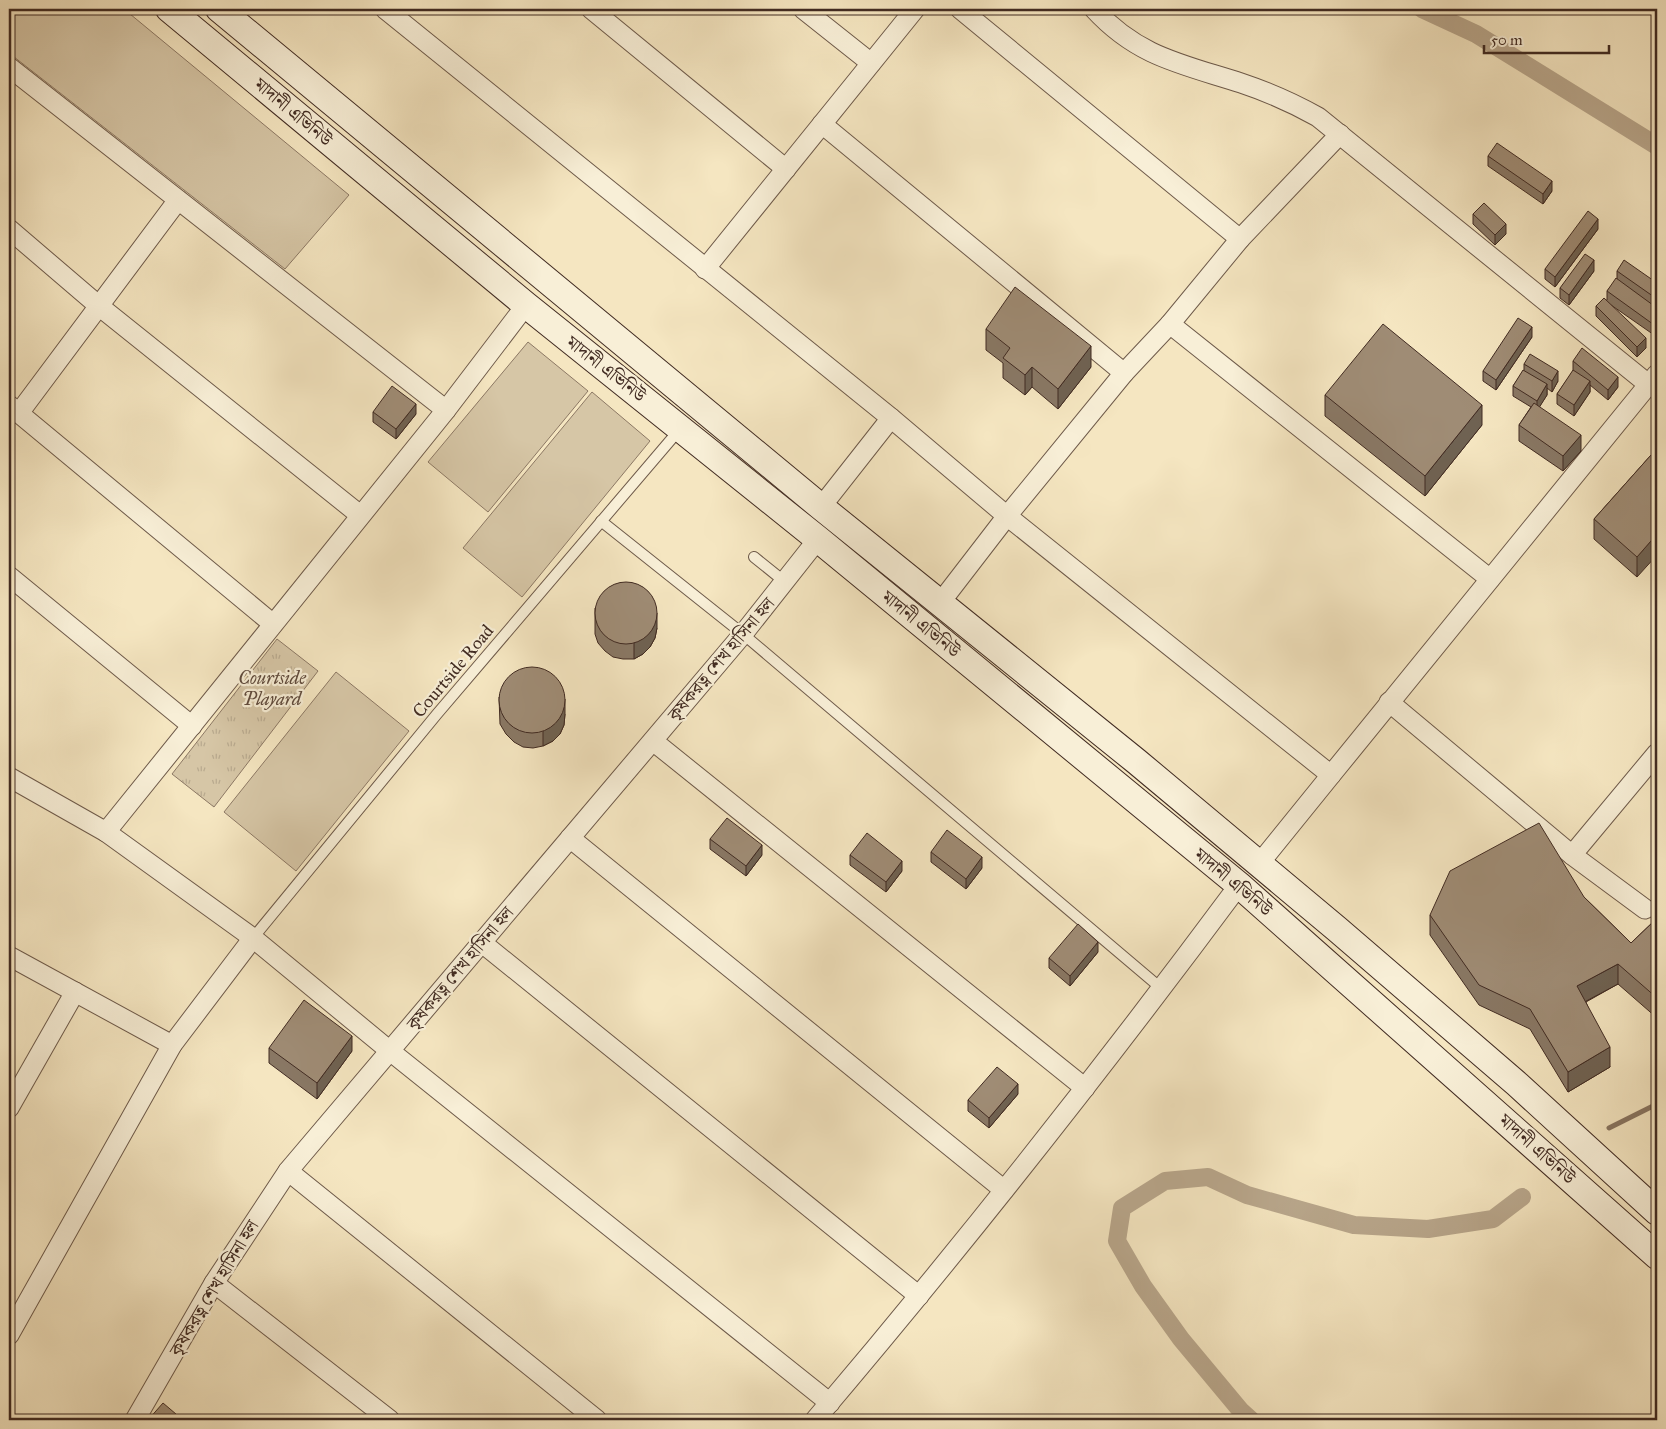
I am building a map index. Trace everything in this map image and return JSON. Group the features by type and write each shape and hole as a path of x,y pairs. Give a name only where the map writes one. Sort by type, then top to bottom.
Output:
{"main road":[{"name":"মাদানী এভিনিউ","path":"169,9 526,305 818,539 1239,885 1657,1256"},
{"name":"মাদানী এভিনিউ","path":"219,9 821,507 1136,761 1517,1084 1657,1212"},
{"path":"526,305 544,277"},
{"path":"680,428 697,404"}],"street":[{"path":"385,9 891,418 1007,516 1331,775"},
{"path":"591,9 786,168"},
{"path":"803,9 871,63"},
{"path":"705,269 915,9"},
{"path":"960,9 1240,239"},
{"path":"1094,9 1123,36 1159,57 1284,99 1318,117 1653,379 1259,864"},
{"path":"9,67 446,410"},
{"path":"822,124 1124,373"},
{"path":"940,603 1007,516 1124,373 1170,324 1240,239 1340,134"},
{"path":"178,200 99,306 14,409 274,624"},
{"path":"9,229 99,306 360,515"},
{"path":"106,832 446,410 526,305"},
{"path":"1170,324 1490,579"},
{"path":"821,507 891,418"},
{"name":"কৃষকরত্ন শেখ হাসিনা হল","path":"135,1420 153,1405 214,1283 288,1171 743,634 818,539"},
{"path":"9,576 192,726"},
{"path":"1389,702 1572,855 1645,909"},
{"path":"653,741 1085,1088"},
{"path":"1572,855 1657,753"},
{"path":"9,777 106,832 253,938 390,1051 830,1403"},
{"path":"570,838 1004,1190"},
{"path":"816,1420 919,1296 1085,1088 1162,989 1239,885"},
{"path":"9,1335 172,1045 253,938"},
{"path":"481,942 919,1296"},
{"path":"9,956 172,1045"},
{"path":"9,1107 75,992"},
{"path":"288,1171 597,1420"},
{"path":"214,1283 390,1420"}],"lane":[{"name":"Courtside Road","path":"253,938 437,714 680,428"},
{"path":"601,521 743,634 1162,989"},
{"path":"754,557 785,582"}],"green space":[{"path":"9,9 124,9 349,195 285,269 9,53"},
{"path":"528,342 588,391 488,512 428,462"},
{"path":"592,392 650,441 522,597 463,548"},
{"name":"Courtside Playard","path":"277,639 318,671 214,807 172,774"},
{"path":"336,672 409,731 296,871 224,812"}],"building":[{"path":"1497,143 1552,181 1543,194 1488,156"},
{"path":"1484,203 1506,224 1495,235 1473,214"},
{"path":"1588,211 1598,219 1555,277 1545,269"},
{"path":"1585,254 1594,260 1569,295 1560,288"},
{"path":"1624,260 1657,283 1657,299 1617,271"},
{"path":"1616,278 1657,308 1657,327 1607,291"},
{"path":"1015,287 1091,346 1058,389 1032,367 1025,375 1003,358 1010,348 986,329"},
{"path":"1604,298 1646,338 1637,347 1596,306"},
{"path":"1518,318 1532,327 1496,380 1483,371"},
{"path":"1383,324 1482,405 1425,476 1325,395"},
{"path":"1582,348 1618,377 1608,390 1573,361"},
{"path":"1530,354 1558,371 1552,381 1524,364"},
{"path":"1523,370 1547,384 1537,401 1513,386"},
{"path":"1573,370 1590,381 1574,405 1557,394"},
{"path":"392,386 416,404 396,429 373,412"},
{"path":"1534,403 1581,435 1563,456 1519,425"},
{"path":"1651,455 1657,460 1657,534 1637,557 1594,519"},
{"path":"626,582 638,584 648,591 655,601 657,613 655,625 648,635 638,642 626,644 614,642 604,635 597,625 595,613 597,601 604,591 614,584"},
{"path":"532,667 544,670 555,677 562,688 565,700 562,712 555,723 544,730 532,733 520,730 509,723 502,712 499,700 502,688 509,677 520,670"},
{"path":"727,818 762,845 746,866 710,839"},
{"path":"1539,823 1584,897 1631,943 1653,922 1657,926 1657,998 1618,964 1577,986 1610,1047 1568,1072 1530,1009 1479,985 1430,915 1450,871"},
{"path":"947,830 982,857 966,879 931,852"},
{"path":"867,833 902,861 886,882 850,855"},
{"path":"1657,897 1657,906 1653,902"},
{"path":"1078,924 1098,942 1070,976 1049,958"},
{"path":"304,1000 352,1036 317,1083 269,1048"},
{"path":"997,1067 1018,1084 989,1118 968,1100"},
{"path":"163,1403 183,1420 148,1420"}],"waterway":[{"path":"1422,9 1476,34 1657,146"},
{"path":"1609,1128 1657,1104"},
{"path":"1251,1420 1241,1411 1181,1339 1143,1286 1117,1241 1122,1208 1165,1181 1208,1177 1247,1195 1354,1225 1428,1229 1493,1219 1522,1197"}]}
